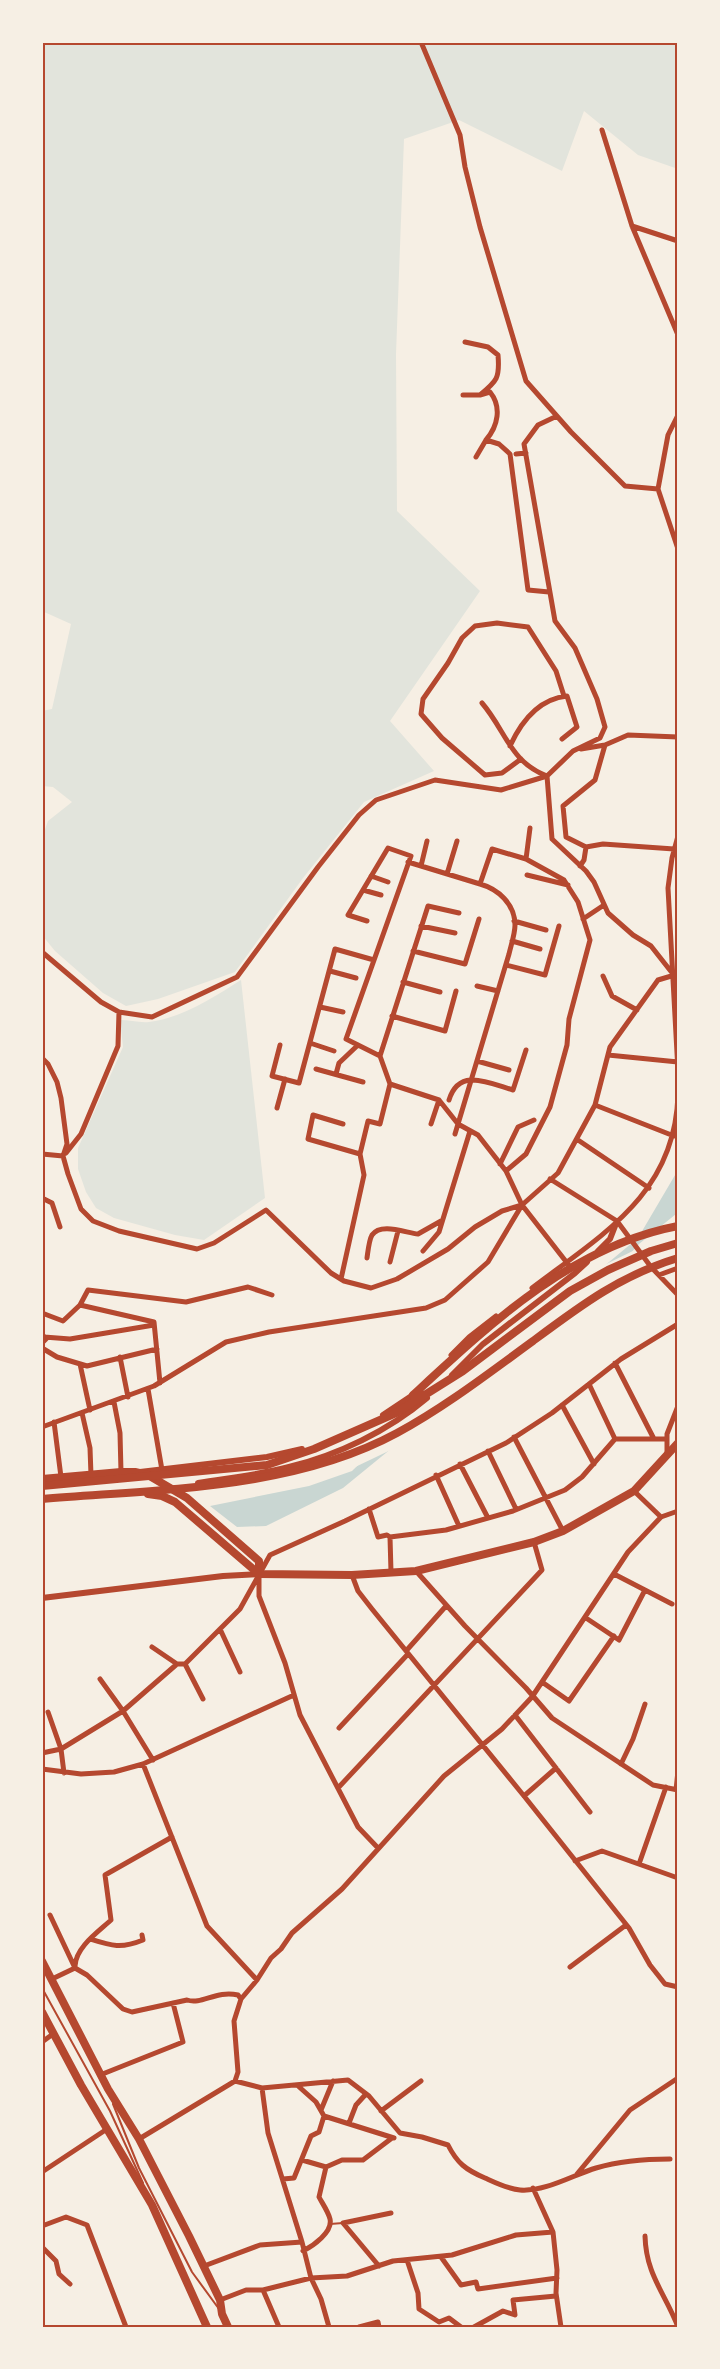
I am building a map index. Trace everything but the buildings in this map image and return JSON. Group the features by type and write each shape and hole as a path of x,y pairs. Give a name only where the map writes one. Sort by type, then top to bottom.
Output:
{"highway":[{"path":"413,1395 476,1337 577,1263 635,1237 678,1226"},
{"path":"42,1486 267,1465 314,1449 396,1413 463,1371 570,1291 608,1270 651,1251 678,1243"},
{"path":"42,1501 223,1483 272,1475 331,1461 396,1433 462,1392 596,1294 678,1258"}],"main road":[{"path":"42,1501 146,1493 162,1496 175,1502 244,1555 259,1561 259,1575 352,1575 416,1570 534,1542 563,1531 634,1491 678,1443"},
{"path":"42,1479 121,1472 135,1472 148,1476 171,1486 187,1498 244,1555"},
{"path":"42,1961 108,2089 139,2139 204,2266 220,2300 222,2314 228,2327"},
{"path":"42,2012 152,2205 207,2327"}],"street":[{"path":"421,42 460,135 465,167 480,227 526,381 625,486 658,489"},
{"path":"602,130 632,226 678,335"},
{"path":"632,226 678,241"},
{"path":"465,342 488,346 498,355 499,372 495,383 480,395"},
{"path":"463,395 480,395 490,392 496,400 498,418 476,457"},
{"path":"678,415 668,435 658,489 678,549"},
{"path":"42,952 101,1002 119,1012 152,1017 237,977 318,867 359,815 376,800 435,780 501,790 547,776 573,751 600,738 605,727 597,699 575,648 555,621 524,444 538,425 557,416"},
{"path":"486,440 499,444 510,454 528,590 549,592"},
{"path":"516,454 526,453"},
{"path":"521,759 502,773 484,775 442,738 421,714 423,699 462,638 475,626 497,623 528,627 556,671 577,727 562,739"},
{"path":"510,746 517,730 532,711 557,697 564,696"},
{"path":"482,703 495,718 510,746 521,759 531,770 547,776"},
{"path":"573,751 605,745 628,735 678,737"},
{"path":"605,745 595,780 563,806 566,837 586,847 603,844 674,849"},
{"path":"547,776 552,839 594,882 608,913 651,946 676,974"},
{"path":"526,859 530,828"},
{"path":"678,836 668,888 676,974 678,1071"},
{"path":"420,866 427,841"},
{"path":"447,874 457,841"},
{"path":"580,866 584,860 586,847"},
{"path":"367,921 348,915 388,848 411,856 346,1039 380,1056"},
{"path":"480,884 492,849 526,859 564,880 578,902 590,940 568,1019 567,1046 550,1107 526,1154 506,1171"},
{"path":"408,862 490,887 500,893 512,910 514,921 506,965 455,1134"},
{"path":"527,875 567,885"},
{"path":"371,876 388,882"},
{"path":"363,890 381,895"},
{"path":"584,919 604,905"},
{"path":"341,1279 364,1175 360,1154 368,1121 380,1124 390,1084 380,1056 421,926 428,906 459,914"},
{"path":"413,951 465,964 480,919"},
{"path":"514,921 546,930"},
{"path":"421,926 455,933"},
{"path":"506,965 545,975 559,926"},
{"path":"512,941 540,949"},
{"path":"279,1045 272,1076 299,1083 335,950 374,960"},
{"path":"330,971 356,978"},
{"path":"42,1424 82,1413 148,1389 226,1342 269,1332 426,1308 445,1300 488,1262 522,1205 558,1173 596,1106 610,1047 658,980 676,974"},
{"path":"603,976 612,996 637,1010"},
{"path":"403,982 440,992"},
{"path":"477,986 498,991"},
{"path":"392,1016 445,1031 456,991"},
{"path":"320,1007 343,1012"},
{"path":"63,1156 81,1134 118,1046 119,1012"},
{"path":"310,1043 334,1051"},
{"path":"336,1074 339,1063 358,1045"},
{"path":"449,1100 452,1089 460,1082 472,1078 513,1090 526,1050"},
{"path":"608,1055 678,1062"},
{"path":"42,1058 48,1064 57,1082 67,1144 63,1156 81,1209 93,1221 119,1232 197,1249 214,1243 266,1210 331,1273 341,1279 371,1288 397,1279 448,1249 475,1227 502,1211 522,1205"},
{"path":"477,1061 508,1070"},
{"path":"316,1069 363,1082"},
{"path":"277,1108 285,1079"},
{"path":"390,1084 439,1100 458,1124 478,1135 506,1171 522,1205 575,1273"},
{"path":"135,1472 267,1457 304,1449 369,1423 413,1395 469,1337 617,1221 649,1188 667,1155 674,1136 678,1095"},
{"path":"431,1124 439,1100"},
{"path":"596,1106 674,1136"},
{"path":"343,1124 313,1115 308,1139 360,1154"},
{"path":"500,1164 518,1127 534,1120"},
{"path":"423,1251 439,1232 470,1131"},
{"path":"578,1140 649,1188"},
{"path":"42,1154 63,1156"},
{"path":"550,1179 617,1221 649,1264 678,1295"},
{"path":"42,1198 52,1203 60,1227"},
{"path":"367,1258 372,1235 377,1231 389,1228 418,1234 433,1228 443,1220"},
{"path":"171,1486 288,1467 320,1458 369,1437 409,1413 443,1384 483,1344 575,1273 610,1239 617,1221"},
{"path":"390,1262 398,1231"},
{"path":"659,1275 678,1268"},
{"path":"42,1313 63,1321 80,1305 88,1290 186,1302 248,1287 272,1295"},
{"path":"80,1305 154,1324"},
{"path":"154,1324 160,1383"},
{"path":"43,1338 70,1339 154,1324"},
{"path":"152,1647 177,1664 185,1664 240,1609 270,1555 514,1437 562,1405 615,1363 678,1324"},
{"path":"42,1348 57,1357 87,1366 157,1349"},
{"path":"120,1357 128,1397"},
{"path":"615,1363 654,1438"},
{"path":"80,1364 90,1410"},
{"path":"589,1384 615,1439"},
{"path":"148,1389 162,1470"},
{"path":"114,1402 120,1433 121,1472"},
{"path":"562,1405 594,1464"},
{"path":"667,1455 667,1439 678,1406"},
{"path":"82,1413 90,1448 92,1475"},
{"path":"54,1422 61,1477"},
{"path":"514,1437 563,1531"},
{"path":"369,1509 378,1537 387,1535 390,1538 446,1530 516,1509 565,1490 582,1477 615,1439 667,1439"},
{"path":"488,1451 516,1509"},
{"path":"460,1464 488,1518"},
{"path":"436,1475 459,1526"},
{"path":"634,1491 661,1517"},
{"path":"139,2139 235,2081 238,2072 234,2021 241,1999 271,1958 281,1950 292,1933 342,1889 444,1776 482,1747 515,1715 542,1682 628,1552 661,1517 677,1510"},
{"path":"390,1538 391,1572"},
{"path":"338,1788 542,1570 534,1542"},
{"path":"416,1570 446,1606 552,1718 653,1785 677,1790 678,1772"},
{"path":"614,1574 672,1604"},
{"path":"42,1598 223,1575 259,1575"},
{"path":"259,1575 260,1596 300,1715 358,1827 378,1848"},
{"path":"352,1575 358,1591 626,1925 650,1965 665,1984 678,1986"},
{"path":"586,1618 619,1640 645,1590"},
{"path":"339,1728 446,1606"},
{"path":"220,1629 240,1672"},
{"path":"542,1682 569,1701 614,1636"},
{"path":"42,1753 61,1749 123,1711 177,1664"},
{"path":"185,1664 203,1699"},
{"path":"100,1679 153,1760"},
{"path":"42,1769 64,1773 114,1772 143,1764 294,1695"},
{"path":"621,1764 633,1739 645,1704"},
{"path":"48,1712 61,1749 64,1773"},
{"path":"515,1715 590,1812"},
{"path":"42,1721 51,1720"},
{"path":"143,1764 207,1926 257,1980"},
{"path":"524,1796 556,1768"},
{"path":"639,1864 666,1788"},
{"path":"75,1968 75,1961 90,1939 111,1920 105,1875 172,1837"},
{"path":"575,1860 602,1851 678,1878"},
{"path":"50,1916 75,1968 87,1975 123,2009 132,2012 187,2000 193,2002 225,1992 238,1995 241,1999"},
{"path":"570,1967 626,1925"},
{"path":"90,1939 112,1946 128,1946 142,1940 141,1935"},
{"path":"52,1979 75,1968"},
{"path":"100,2074 183,2043 173,2003"},
{"path":"42,2042 53,2034"},
{"path":"576,2175 630,2110 678,2078"},
{"path":"235,2081 262,2088 348,2080 366,2094 403,2134"},
{"path":"283,2180 294,2178 311,2136 319,2132 322,2113 333,2081"},
{"path":"381,2111 421,2081"},
{"path":"297,2085 316,2102 322,2113 392,2138"},
{"path":"262,2088 268,2133 311,2278 321,2299 329,2327"},
{"path":"348,2123 356,2105 366,2094"},
{"path":"42,2172 107,2129"},
{"path":"302,2160 326,2167 342,2160 363,2160 392,2138 403,2134 448,2145 456,2161 475,2174 503,2187 521,2190 598,2168 642,2159 670,2159"},
{"path":"303,2251 319,2242 330,2224 330,2218 319,2197 326,2167"},
{"path":"533,2188 553,2232 557,2278 556,2296 561,2327"},
{"path":"380,2266 343,2223 391,2213"},
{"path":"42,2226 66,2217 87,2225 126,2327"},
{"path":"220,2300 246,2290 263,2290 311,2278 347,2276 393,2261 441,2257 516,2235 553,2232"},
{"path":"645,2236 650,2269 678,2327"},
{"path":"204,2266 260,2245 302,2242"},
{"path":"42,2247 56,2261 59,2274 70,2284"},
{"path":"441,2257 461,2285 476,2282 478,2289 557,2278"},
{"path":"406,2260 418,2293 419,2309 439,2322 449,2318 461,2327"},
{"path":"263,2290 279,2327"},
{"path":"474,2327 503,2311 515,2314 513,2300 556,2296"},
{"path":"358,2327 378,2322 379,2327"}],"lane":[{"path":"42,1988 110,2111 152,2205"},
{"path":"108,2089 139,2168 192,2272 222,2314"},
{"path":"330,2224 343,2223"}],"shaded area":[{"path":"42,42 678,42 678,169 638,155 584,111 562,171 459,120 404,139 396,354 397,511 480,591 390,721 434,771 364,802 303,878 235,972 158,999 126,1006 103,993 55,951 42,935 42,838 48,821 72,802 53,787 42,786 42,711 52,709 71,624 42,611"},
{"path":"241,980 265,1198 204,1240 175,1235 114,1218 96,1208 86,1192 78,1169 78,1148 123,1047 120,1020 149,1022 174,1016 197,1006"},
{"path":"678,1170 676,1214 639,1244 611,1275 474,1381 343,1488 266,1526 237,1527 210,1506 309,1486 352,1471 427,1398 562,1301 638,1238"}],"pier":[{"path":"641,1247 613,1277 582,1299 397,1447 351,1469 327,1477 350,1469 425,1395 560,1298 594,1270"}]}
